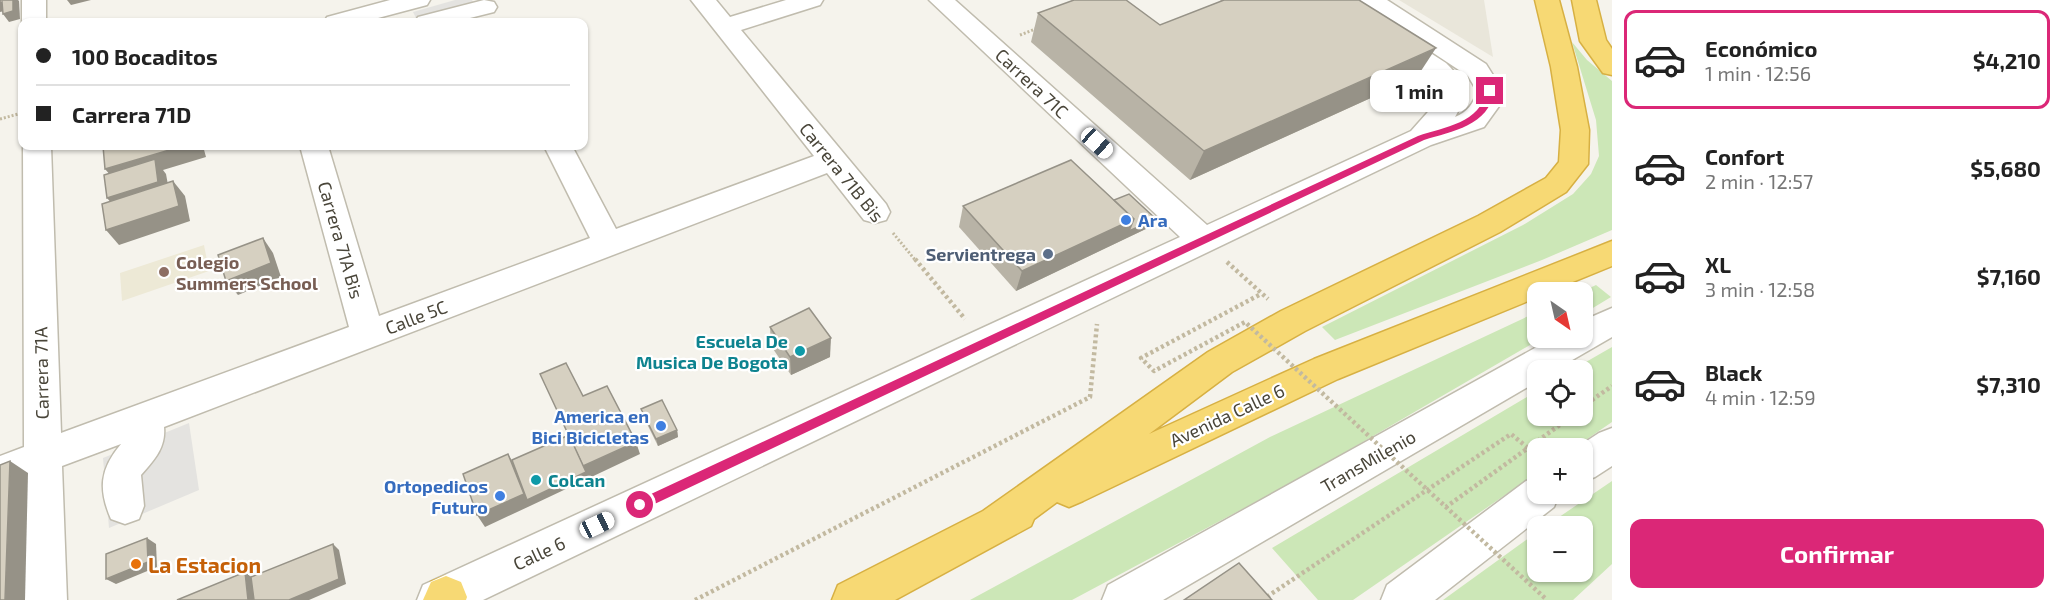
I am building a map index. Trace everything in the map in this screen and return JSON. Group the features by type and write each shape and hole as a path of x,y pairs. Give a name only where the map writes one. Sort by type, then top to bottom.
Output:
{"highway":[{"path":"997,523 1220,362 1293,321 1490,224 1540,196 1565,176 1573,164 1575,130 1564,67 1547,0"},
{"path":"1584,0 1593,41 1612,68"},
{"name":"Avenida Calle 6","path":"853,600 997,523 1326,369 1612,253"}],"street":[{"path":"34,0 34,18"},
{"path":"351,18 418,0"},
{"name":"Carrera 71B Bis","path":"704,0 875,212"},
{"path":"725,27 811,0"},
{"name":"Carrera 71C","path":"941,0 1214,249"},
{"path":"1331,0 1437,69 1450,81 1453,90 1452,99 1421,138"},
{"name":"Calle 6","path":"443,599 984,342 1214,249 1421,138 1474,120 1488,102 1490,91 1477,70 1370,0"},
{"path":"447,18 487,10"},
{"name":"Carrera 71A","path":"37,150 46,600"},
{"name":"Carrera 71A Bis","path":"315,150 368,335"},
{"path":"560,150 609,244"},
{"name":"Calle 5C","path":"0,473 832,160"},
{"name":"TransMilenio","path":"1123,600 1612,321"},
{"path":"125,506 122,471 147,440 145,419"},
{"path":"1593,458 1612,445"},
{"path":"1402,600 1527,504"}],"path":[{"path":"991,46 1046,25"},
{"path":"0,119 18,114"},
{"name":"Carrera 71B Bis","path":"875,212 984,342"},
{"path":"1214,249 1293,321"},
{"path":"1214,249 1234,254"},
{"path":"1261,294 1141,358 1154,370 1245,322 1547,600"},
{"path":"695,600 1090,397 1098,322"},
{"path":"1593,399 1612,386"},
{"path":"1542,438 1558,426"},
{"path":"1262,600 1511,434 1527,447"},
{"path":"1446,507 1527,449"}],"shaded area":[{"path":"455,0 472,0 480,14 465,18 416,18 413,12"},
{"path":"1399,0 1484,0 1493,57"},
{"name":"Colegio Summers School","path":"204,245 209,271 122,301 120,273"},
{"path":"189,423 199,490 109,528 103,458"}],"green space":[{"path":"1572,42 1587,60 1612,81 1612,230 1542,260 1335,340 1322,327 1523,225 1573,194 1591,174 1599,156 1596,120"},
{"path":"1596,285 1611,297 1593,308 1593,286"},
{"path":"1527,317 1527,347 1306,475 1072,600 970,600 1270,437"},
{"path":"1612,347 1612,422 1589,438 1527,438 1527,480 1353,600 1318,600 1272,548 1527,397 1527,426 1593,426 1593,360 1589,360"},
{"path":"1612,481 1612,564 1593,582 1593,516 1561,516 1578,504 1593,504 1593,494"},
{"path":"1527,539 1527,582 1592,582 1573,600 1443,600"}],"building":[{"path":"0,0 13,0 13,11 3,14"},
{"path":"1074,0 1126,0 1160,25 1224,0 1359,0 1436,48 1204,151 1038,13"},
{"path":"103,150 169,150 105,169"},
{"path":"155,159 158,182 107,198 104,175"},
{"path":"1071,160 1134,219 1022,271 963,206"},
{"path":"173,181 179,206 106,230 102,204"},
{"path":"1129,194 1156,219 1129,231 1134,219 1114,200"},
{"path":"263,238 271,263 226,281 218,255"},
{"path":"809,308 831,338 790,357 770,327"},
{"path":"566,363 583,396 607,386 636,442 583,466 540,374"},
{"name":"America en Bici Bicicletas","path":"662,400 677,430 656,439 641,409"},
{"path":"569,435 586,472 527,500 512,460"},
{"name":"Ortopedicos Futuro","path":"508,454 524,494 477,515 463,474"},
{"path":"10,461 5,600 0,600 0,465"},
{"path":"147,538 148,562 106,579 106,554"},
{"path":"333,544 339,579 289,600 254,600 251,577"},
{"path":"1239,563 1272,600 1184,600"},
{"path":"245,572 248,600 177,600"}],"place":[{"name":"Ara","path":"1126,220"},
{"name":"Servientrega","path":"1048,254"},
{"name":"Colegio Summers School","path":"164,272"},
{"name":"Escuela De Musica De Bogota","path":"800,351"},
{"name":"America en Bici Bicicletas","path":"661,426"},
{"name":"Colcan","path":"536,480"},
{"name":"Ortopedicos Futuro","path":"500,496"},
{"name":"La Estacion","path":"136,564"}],"route":[{"path":"640,505 1421,138 1464,125 1474,120 1483,111 1490,91"}]}
